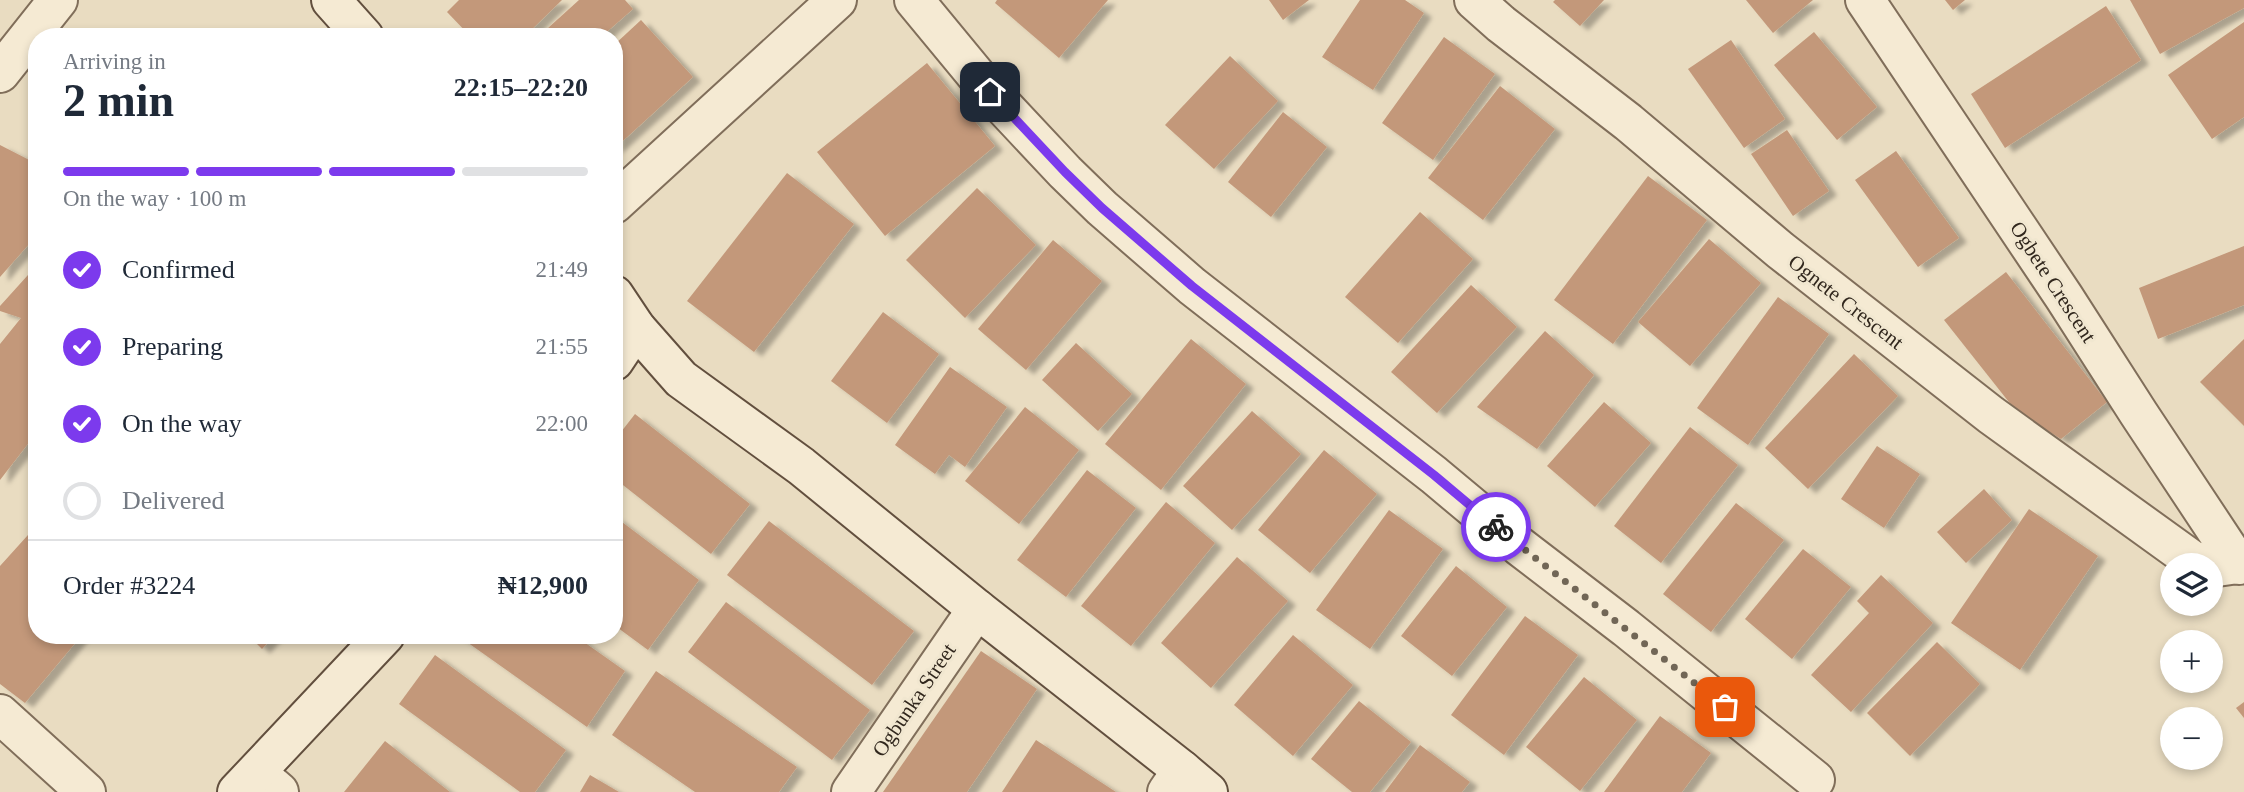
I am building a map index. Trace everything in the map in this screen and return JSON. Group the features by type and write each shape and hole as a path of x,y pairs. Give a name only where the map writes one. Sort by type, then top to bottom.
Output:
{"street":[{"path":"36,28 58,0"},
{"path":"331,0 357,28"},
{"path":"623,196 837,0"},
{"path":"914,0 990,92 1065,172 1192,286 1434,475 1519,547 1626,628 1815,780"},
{"name":"Ognete Crescent","path":"1474,0 1628,122 1780,250 1991,415 2192,560 2217,567 2242,564"},
{"name":"Ogbete Crescent","path":"1865,0 2057,286 2145,425 2242,564"},
{"path":"0,73 28,38"},
{"path":"623,308 636,328 681,379 801,466 977,609 1186,785"},
{"path":"623,347 636,328"},
{"name":"Ogbunka Street","path":"851,792 977,609"},
{"path":"257,786 377,644"},
{"path":"0,713 86,792"}],"building":[{"path":"459,0 562,0 533,28 462,28 447,12"},
{"path":"579,0 625,0 633,9 611,28 548,28"},
{"path":"997,0 1108,0 1059,58 995,3"},
{"path":"1269,0 1309,0 1283,20"},
{"path":"1360,0 1405,0 1424,13 1373,90 1322,57"},
{"path":"1604,0 1580,26 1553,2"},
{"path":"1746,0 1813,0 1773,33"},
{"path":"1945,0 1965,0 1953,10"},
{"path":"2130,0 2244,0 2244,8 2160,54"},
{"path":"2106,6 2141,60 2005,148 1971,94"},
{"path":"641,20 693,77 623,141 623,37"},
{"path":"2244,22 2244,117 2212,139 2168,75"},
{"path":"1814,32 1877,107 1837,140 1774,65"},
{"path":"1444,37 1495,74 1433,160 1382,123"},
{"path":"1731,40 1785,119 1744,148 1688,69"},
{"path":"1230,56 1278,101 1214,169 1165,125"},
{"path":"927,63 995,146 885,236 817,152"},
{"path":"1500,86 1555,129 1483,220 1428,178"},
{"path":"1283,112 1327,147 1271,217 1228,182"},
{"path":"1787,130 1829,191 1793,216 1751,154"},
{"path":"0,145 28,159 28,245 0,277"},
{"path":"1896,151 1959,238 1918,267 1855,180"},
{"path":"787,173 854,224 754,352 687,301"},
{"path":"1648,176 1707,220 1613,344 1554,300"},
{"path":"977,188 1036,245 965,318 906,260"},
{"path":"1420,212 1473,259 1398,343 1345,297"},
{"path":"1709,239 1761,283 1690,366 1638,322"},
{"path":"1053,240 1102,281 1026,370 978,329"},
{"path":"2244,246 2244,305 2158,339 2139,288"},
{"path":"2006,272 2107,402 2061,439 2016,411 1944,320"},
{"path":"28,275 28,444 0,480 0,344 21,318 0,311 0,306"},
{"path":"1471,285 1517,327 1437,413 1391,372"},
{"path":"1778,297 1829,334 1748,445 1697,408"},
{"path":"883,312 939,354 887,423 831,381"},
{"path":"1545,331 1594,375 1537,449 1477,407"},
{"path":"1191,339 1246,384 1161,490 1105,444"},
{"path":"2244,339 2244,426 2200,382"},
{"path":"1076,343 1132,394 1098,431 1042,380"},
{"path":"1854,354 1898,396 1808,489 1765,448"},
{"path":"950,367 1007,407 965,467 949,455 935,474 895,445"},
{"path":"1604,402 1651,443 1595,507 1547,466"},
{"path":"1025,407 1079,450 1019,524 965,481"},
{"path":"1252,411 1301,454 1232,530 1183,486"},
{"path":"635,414 750,504 711,554 623,485 623,429"},
{"path":"1690,427 1738,465 1661,563 1614,526"},
{"path":"1877,446 1920,474 1884,528 1841,499"},
{"path":"1324,450 1377,494 1310,573 1258,530"},
{"path":"1087,470 1136,508 1066,597 1017,560"},
{"path":"1984,489 2012,520 1966,563 1937,532"},
{"path":"1166,502 1215,543 1131,646 1081,606"},
{"path":"1736,503 1784,540 1711,632 1663,594"},
{"path":"2029,509 2098,556 2020,670 1951,623"},
{"path":"1389,510 1443,549 1370,649 1316,610"},
{"path":"769,521 914,631 872,685 727,575"},
{"path":"623,523 699,580 648,650 623,632"},
{"path":"28,535 28,644 74,644 25,703 0,684 0,566"},
{"path":"1803,549 1851,587 1792,659 1745,619"},
{"path":"1237,557 1288,601 1211,688 1161,643"},
{"path":"1456,566 1507,607 1452,676 1401,636"},
{"path":"1881,575 1933,623 1851,712 1811,675 1869,613 1857,601"},
{"path":"726,602 870,710 832,760 688,652"},
{"path":"1525,616 1578,655 1504,755 1451,715"},
{"path":"1293,635 1353,685 1293,756 1234,705"},
{"path":"1937,642 1980,684 1910,756 1867,713"},
{"path":"470,644 587,644 625,671 587,727"},
{"path":"981,651 1037,689 967,792 883,792"},
{"path":"435,655 566,750 535,792 520,792 399,704"},
{"path":"656,671 797,767 779,792 695,792 612,735"},
{"path":"1584,677 1637,720 1580,791 1526,747"},
{"path":"1359,701 1411,742 1370,792 1352,792 1311,759"},
{"path":"2244,702 2244,718 2236,708"},
{"path":"1660,716 1711,753 1682,792 1604,792"},
{"path":"1036,740 1116,792 1002,792"},
{"path":"385,741 450,792 344,792"},
{"path":"1420,745 1470,782 1462,792 1385,792"},
{"path":"590,775 619,792 580,792"}],"way so far":[{"path":"1496,527 1725,707"}],"route":[{"path":"990,92 1102,208 1192,286 1434,475 1496,527"}]}
